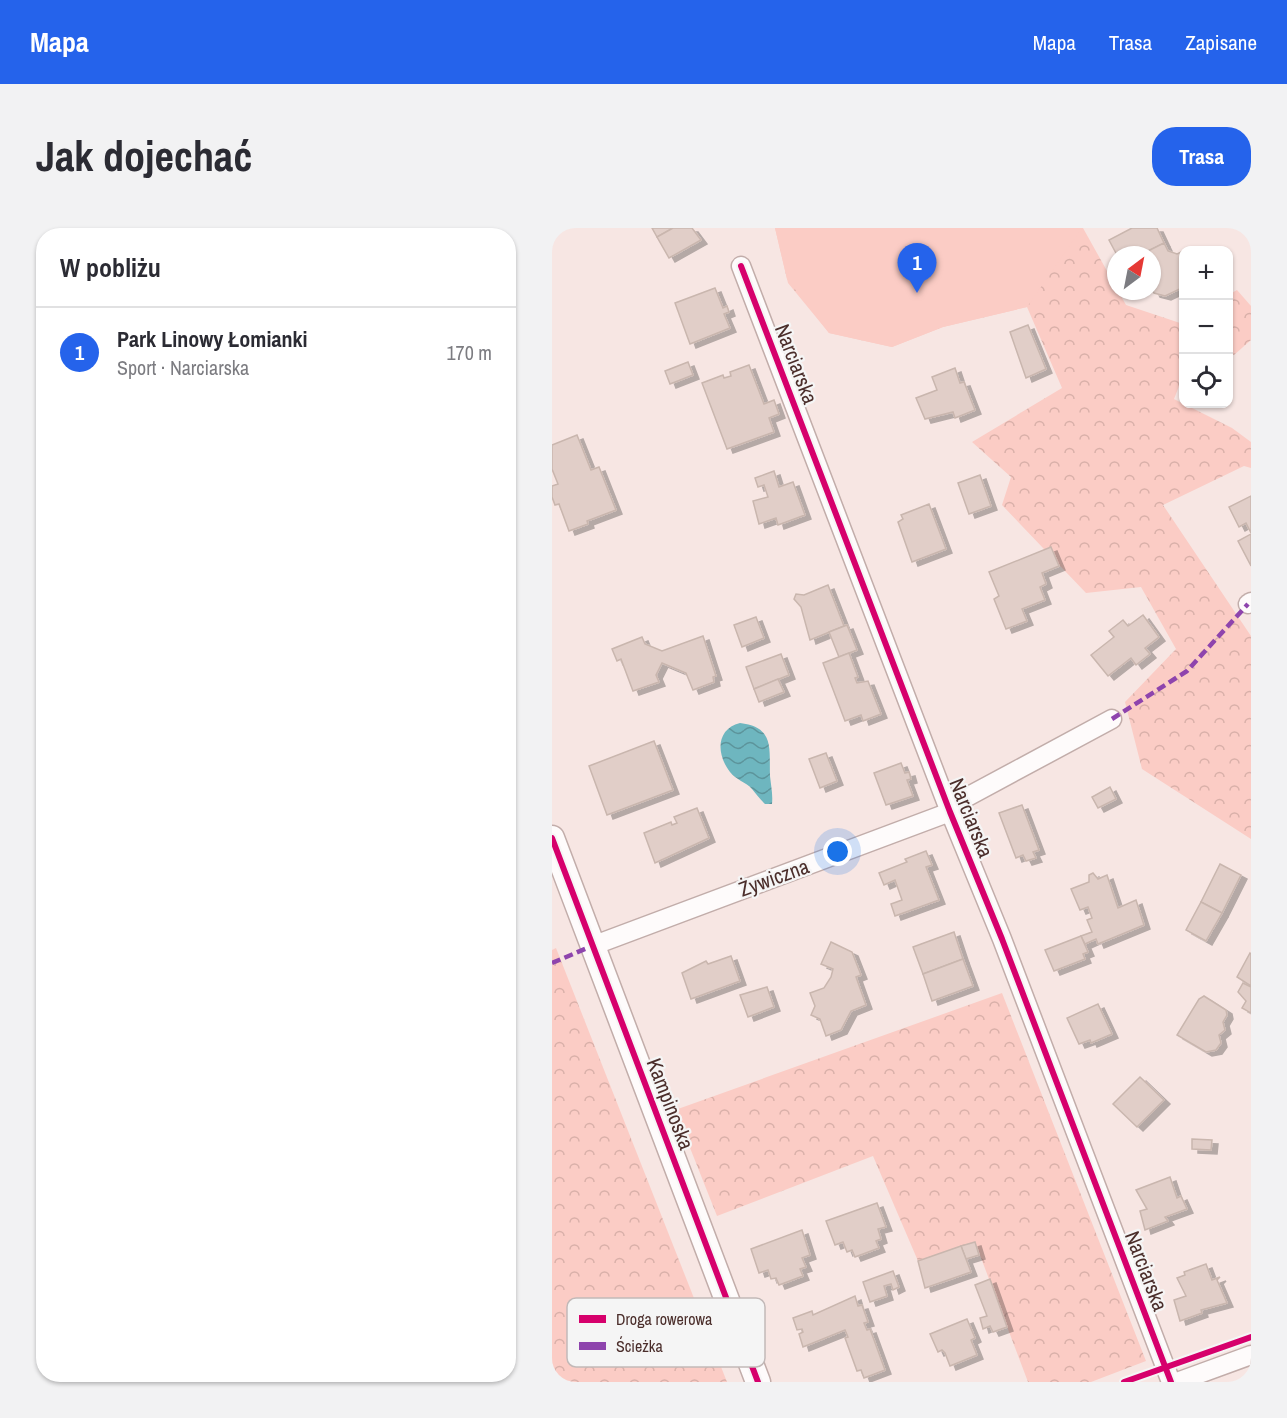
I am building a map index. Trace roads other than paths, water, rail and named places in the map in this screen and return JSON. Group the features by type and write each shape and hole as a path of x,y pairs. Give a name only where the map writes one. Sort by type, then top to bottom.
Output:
{"main road":[{"name":"Kampinoska","path":"552,838 726,1298"},
{"name":"Kampinoska","path":"752,1367 758,1382"}],"street":[{"name":"Narciarska","path":"741,266 1171,1382"},
{"name":"Żywiczna","path":"592,946 950,812 967,797 1112,719"},
{"path":"1177,1382 1251,1355"}],"water":[{"path":"740,723 759,729 768,741 772,804 765,804 750,787 732,775 722,758 723,736 732,726"}],"place":[{"name":"Park Linowy Łomianki","path":"917,293"}]}
